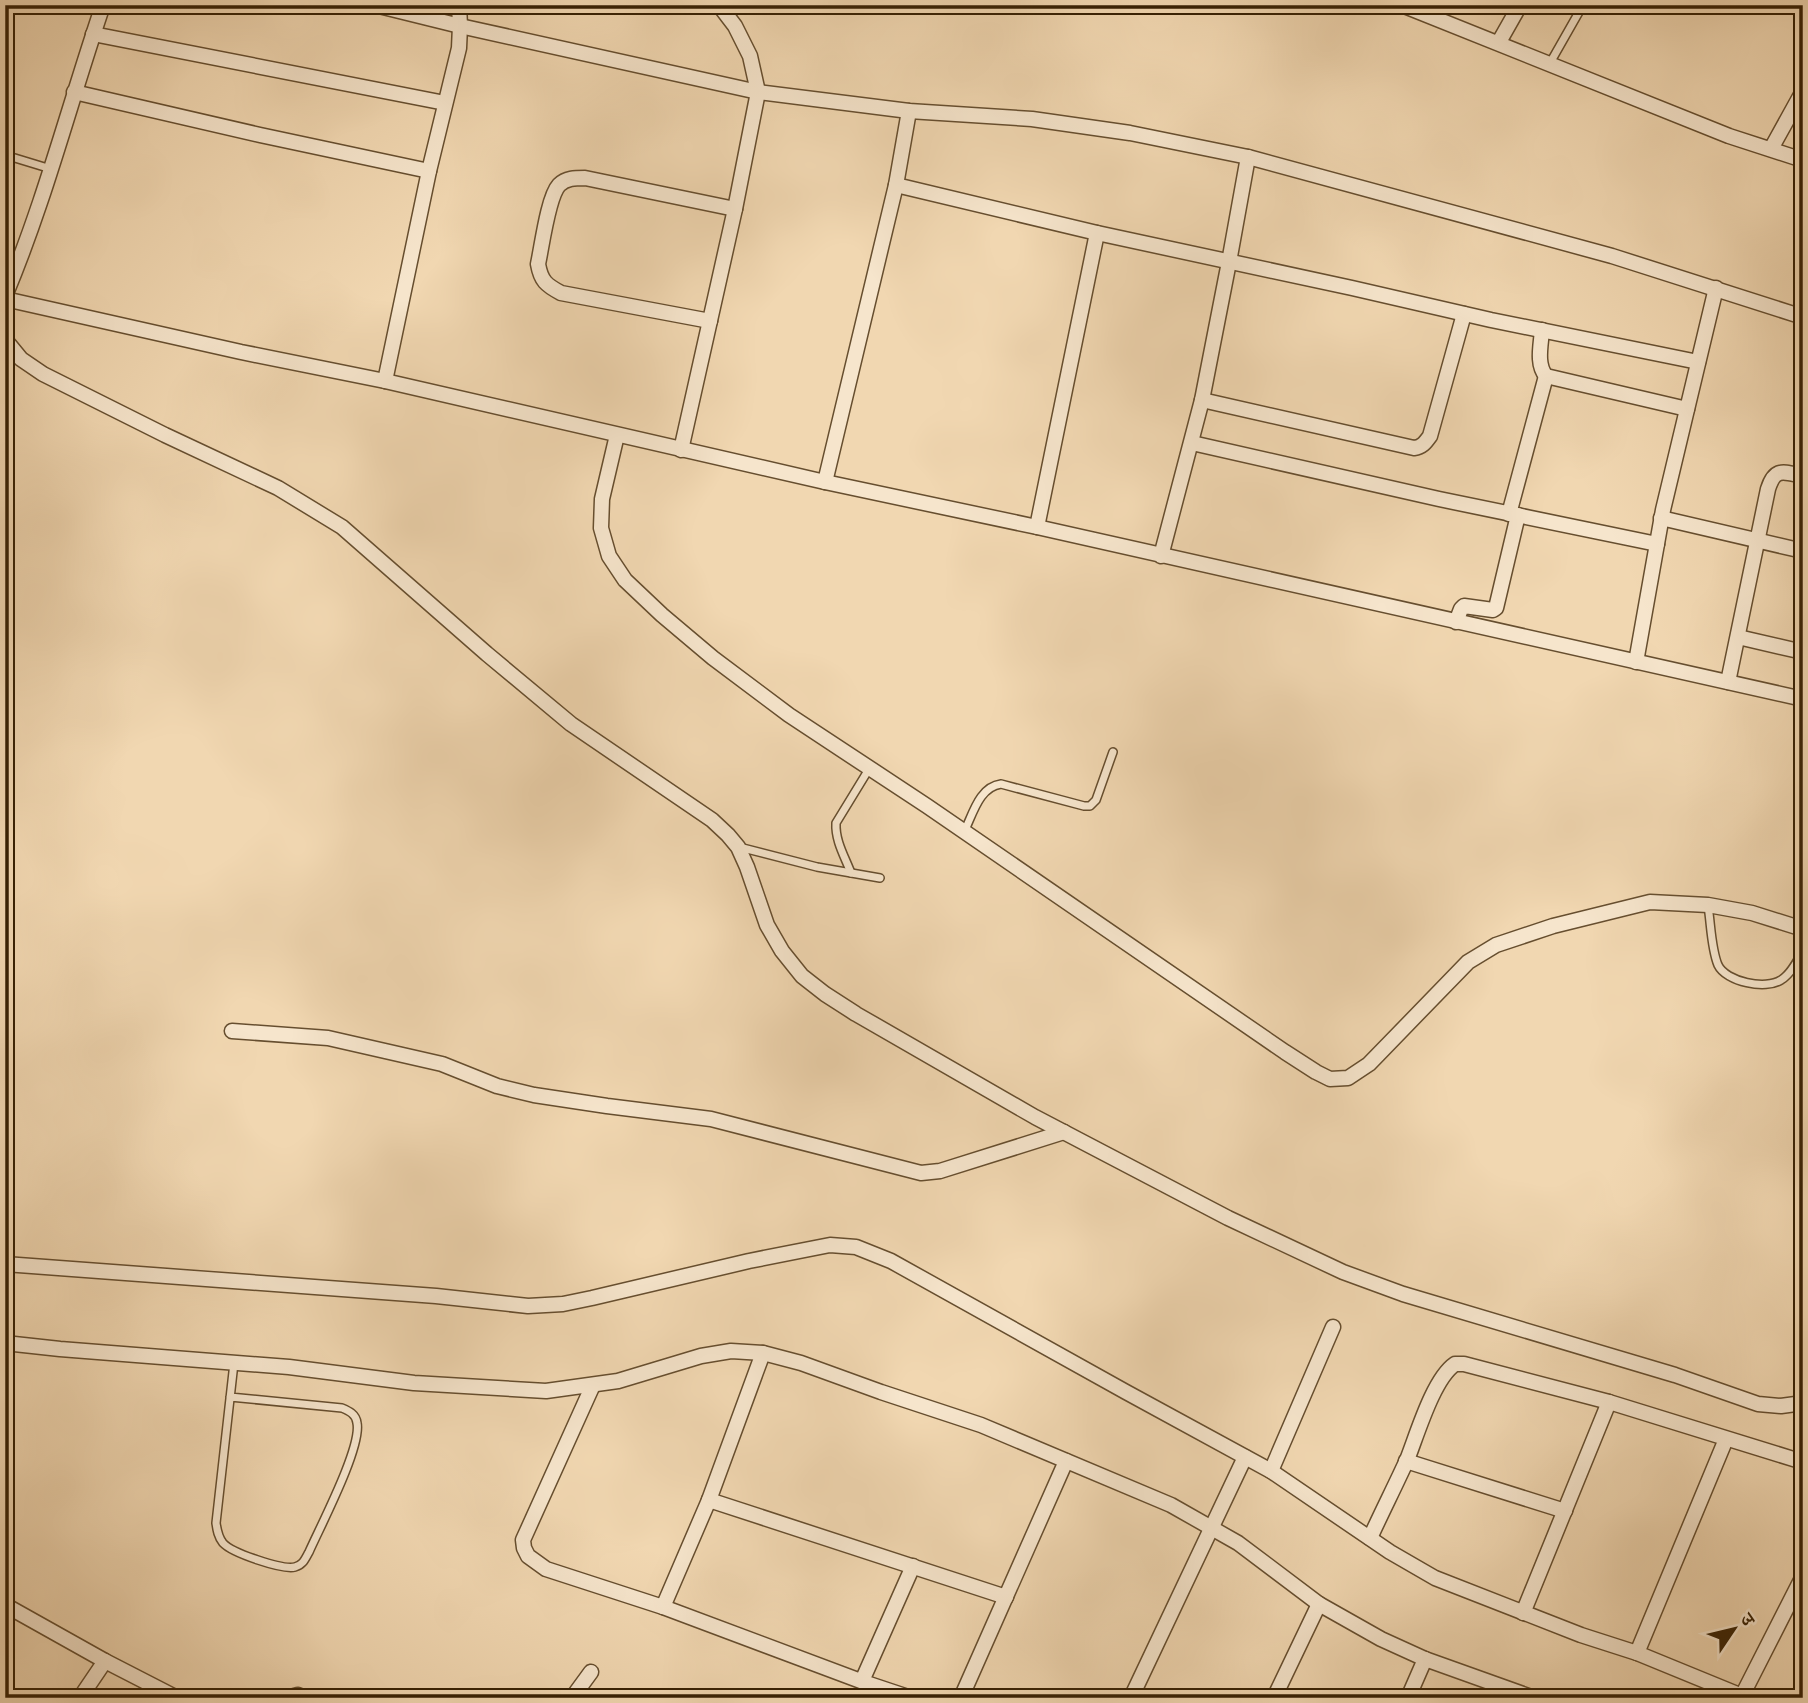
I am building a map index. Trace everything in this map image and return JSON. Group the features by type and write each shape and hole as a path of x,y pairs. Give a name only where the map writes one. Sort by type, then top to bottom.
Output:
{"street":[{"path":"103,5 24,251 5,298 1803,699"},
{"path":"375,5 758,92 909,111 1045,121 1130,133 1248,157 1612,256 1803,317"},
{"path":"385,381 429,171 459,48 459,5"},
{"path":"681,450 735,209 758,92 750,56 735,26 719,5"},
{"path":"1402,5 1730,136 1803,160"},
{"path":"1499,43 1520,5"},
{"path":"93,34 445,103"},
{"path":"1771,149 1803,91"},
{"path":"74,92 429,171"},
{"path":"825,482 896,185 909,111"},
{"path":"1161,556 1202,400 1248,157"},
{"path":"710,321 561,293 549,287 540,276 538,264 553,194 561,183 573,177 735,209"},
{"path":"896,185 1097,233 1464,314 1698,362"},
{"path":"1037,527 1097,233"},
{"path":"1636,662 1661,518 1716,288"},
{"path":"1202,400 1414,448 1420,447 1430,436 1464,314"},
{"path":"1542,330 1539,363 1546,376 1687,409"},
{"path":"5,336 21,359 43,374 278,488 342,527 571,724 712,820 738,847 767,925 782,951 802,975 856,1014 1035,1118 1228,1218 1343,1272 1403,1294 1675,1375 1758,1404 1781,1406 1803,1403"},
{"path":"1455,622 1464,606 1493,610 1496,608 1513,514 1546,376"},
{"path":"617,435 601,499 601,528 610,556 625,580 662,615 713,658 789,715 1274,1044 1330,1079 1348,1077 1369,1064 1468,962 1496,945 1553,926 1650,902 1708,905 1752,913 1803,929"},
{"path":"1192,443 1657,544"},
{"path":"1728,682 1771,479 1783,472 1803,476"},
{"path":"1661,518 1803,551"},
{"path":"1738,637 1803,652"},
{"path":"232,1031 328,1038 442,1064 497,1086 534,1095 711,1119 920,1173 940,1171 1064,1132"},
{"path":"5,1264 436,1296 528,1306 564,1304 830,1245 856,1247 891,1261 1271,1471 1434,1578 1581,1636 1637,1653 1744,1697 1803,1576"},
{"path":"1271,1471 1333,1327"},
{"path":"5,1343 289,1367 414,1383 546,1391 618,1381 721,1352 763,1353 801,1363 981,1425 1171,1506 1238,1543 1319,1604 1381,1639 1425,1659 1534,1698"},
{"path":"663,1607 709,1500 763,1353"},
{"path":"1370,1538 1434,1393 1444,1374 1455,1364 1464,1364 1609,1402 1803,1462"},
{"path":"593,1385 523,1540 528,1556 546,1569 663,1607 911,1698"},
{"path":"1523,1613 1609,1402"},
{"path":"1637,1653 1726,1439"},
{"path":"1131,1698 1245,1457"},
{"path":"961,1698 1066,1461"},
{"path":"1406,1461 1565,1511"},
{"path":"709,1500 1006,1597"},
{"path":"862,1681 913,1566"},
{"path":"1274,1698 1319,1604"},
{"path":"5,1605 177,1698"},
{"path":"1408,1698 1425,1659"},
{"path":"80,1698 105,1661"},
{"path":"572,1698 591,1672"},
{"path":"287,1698 298,1695 305,1698"}],"lane":[{"path":"1550,63 1583,5"},
{"path":"5,155 51,169"},
{"path":"964,832 981,795 992,785 1090,806 1096,800 1113,752"},
{"path":"851,873 840,846 836,823 869,769"},
{"path":"738,847 817,867 880,878"},
{"path":"1708,905 1718,965 1728,976 1738,981 1775,984 1789,973 1803,950"},
{"path":"230,1397 342,1408 356,1419 358,1424 348,1464 309,1552 299,1566 284,1567 241,1554 224,1544 219,1536 216,1522 230,1397 234,1363"}]}
